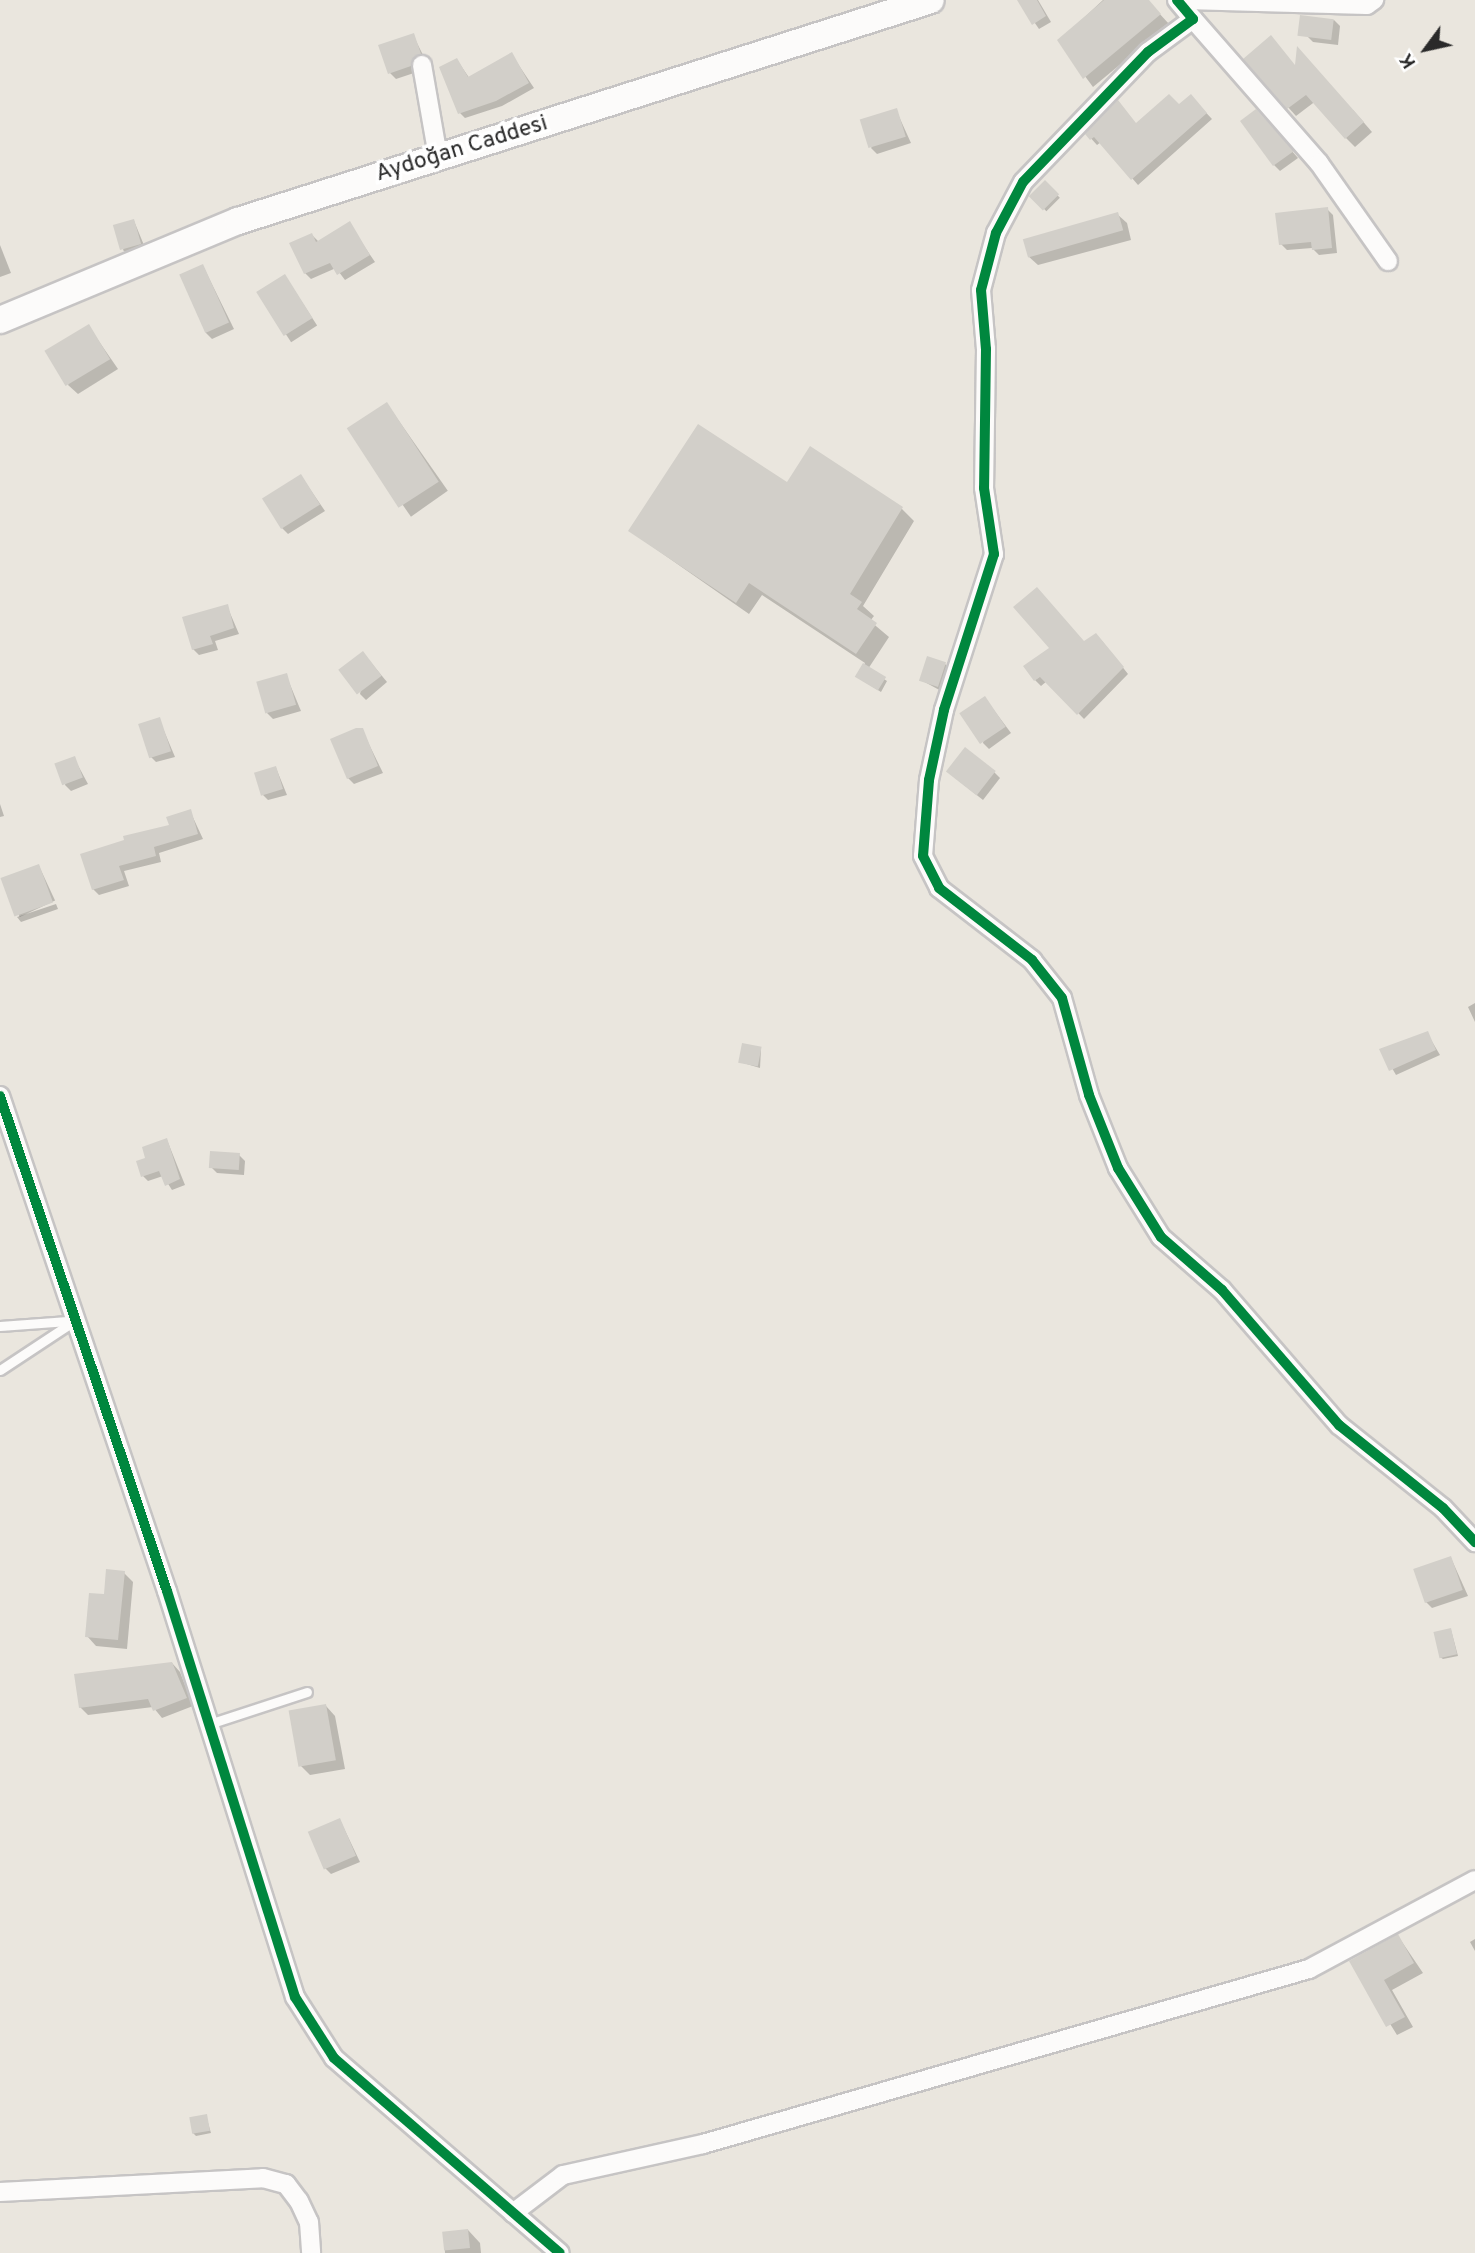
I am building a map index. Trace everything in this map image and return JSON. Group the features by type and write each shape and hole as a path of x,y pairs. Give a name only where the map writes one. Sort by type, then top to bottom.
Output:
{"street":[{"name":"Aydoğan Caddesi","path":"0,320 67,288 238,221 931,0"},
{"path":"1177,0 1319,163 1388,261"},
{"path":"1186,0 1367,5 1374,0"},
{"path":"1194,19 1148,52 1023,182 996,233 981,290 986,349 984,488 994,554 944,710 929,780 923,856 939,888 1032,960 1062,998 1089,1095 1118,1168 1161,1237 1222,1290 1339,1425 1443,1508 1475,1542"},
{"path":"422,65 438,157"},
{"path":"0,1096 209,1724 273,1938 295,1997 334,2058 560,2253"},
{"path":"513,2213 563,2175 703,2144 1309,1969 1475,1880"},
{"path":"0,2192 263,2178 286,2184 299,2201 309,2221 311,2253"}],"lane":[{"path":"0,1326 74,1321"},
{"path":"0,1370 74,1321"},
{"path":"209,1724 307,1692"}],"building":[{"path":"1017,0 1037,0 1046,16 1032,25"},
{"path":"1104,0 1149,0 1161,14 1083,79 1057,40"},
{"path":"1300,15 1334,19 1331,40 1297,36"},
{"path":"414,33 421,54 411,66 388,74 378,45"},
{"path":"1271,35 1295,65 1297,46 1364,122 1345,139 1306,95 1287,109 1243,59"},
{"path":"512,52 529,83 496,101 458,114 439,67 457,58 468,77"},
{"path":"1169,94 1179,104 1191,94 1207,113 1131,180 1094,137 1090,140 1085,134 1118,100 1136,123"},
{"path":"897,108 906,137 868,148 860,119"},
{"path":"1256,109 1294,151 1273,166 1240,121"},
{"path":"1045,180 1059,194 1043,210 1029,196"},
{"path":"1328,207 1332,248 1312,250 1311,242 1279,245 1275,213"},
{"path":"1118,212 1123,230 1028,258 1023,239"},
{"path":"134,219 141,244 120,250 113,225"},
{"path":"350,221 370,255 337,275 330,263 304,274 289,243 312,233 316,242"},
{"path":"203,264 229,322 205,333 179,275"},
{"path":"285,274 313,318 284,336 256,292"},
{"path":"89,324 110,359 66,386 44,351"},
{"path":"387,402 439,482 398,508 347,428"},
{"path":"698,424 787,482 810,446 903,507 850,594 862,602 857,609 877,623 856,654 749,583 736,603 628,531"},
{"path":"301,474 320,505 281,529 262,498"},
{"path":"1037,587 1084,641 1096,633 1124,667 1077,715 1040,677 1034,681 1023,666 1049,648 1013,607"},
{"path":"228,604 234,628 210,636 213,644 192,650 182,617"},
{"path":"363,651 382,676 357,694 338,670"},
{"path":"927,656 946,662 938,687 919,681"},
{"path":"863,663 886,677 878,691 855,677"},
{"path":"287,673 296,705 265,714 256,682"},
{"path":"985,696 1006,727 980,744 959,713"},
{"path":"160,717 171,751 149,758 138,724"},
{"path":"356,728 363,728 378,766 347,779 330,739"},
{"path":"965,747 996,771 977,795 946,771"},
{"path":"75,756 83,778 62,785 54,764"},
{"path":"276,766 283,789 261,796 254,773"},
{"path":"191,809 198,834 154,847 156,856 119,866 124,880 92,890 80,854 124,840 123,836 169,825 166,817"},
{"path":"39,864 53,903 14,917 0,878"},
{"path":"1428,1031 1436,1050 1389,1071 1379,1049"},
{"path":"742,1043 762,1047 758,1066 738,1063"},
{"path":"167,1138 180,1179 165,1186 159,1171 141,1177 136,1161 145,1158 142,1147"},
{"path":"210,1151 240,1153 239,1170 209,1168"},
{"path":"1451,1556 1463,1590 1425,1603 1413,1569"},
{"path":"106,1569 125,1571 118,1640 85,1637 89,1593 104,1594"},
{"path":"1451,1628 1457,1654 1440,1658 1433,1632"},
{"path":"172,1662 187,1698 153,1711 148,1699 79,1708 74,1674"},
{"path":"326,1704 336,1760 298,1767 289,1711"},
{"path":"340,1818 356,1856 324,1869 308,1832"},
{"path":"1398,1934 1414,1963 1384,1980 1405,2017 1386,2027 1349,1961"},
{"path":"207,2114 210,2131 192,2134 189,2117"},
{"path":"468,2229 470,2248 444,2251 442,2232"}],"cycle path":[{"path":"1177,0 1193,19 1148,52 1023,182 996,233 981,290 986,349 984,488 994,554 944,710 929,780 923,856 939,888 1032,960 1062,998 1089,1095 1118,1168 1161,1237 1222,1290 1339,1425 1443,1508 1475,1542"},
{"path":"0,1096 167,1591 295,1997 334,2058 560,2253"}]}
